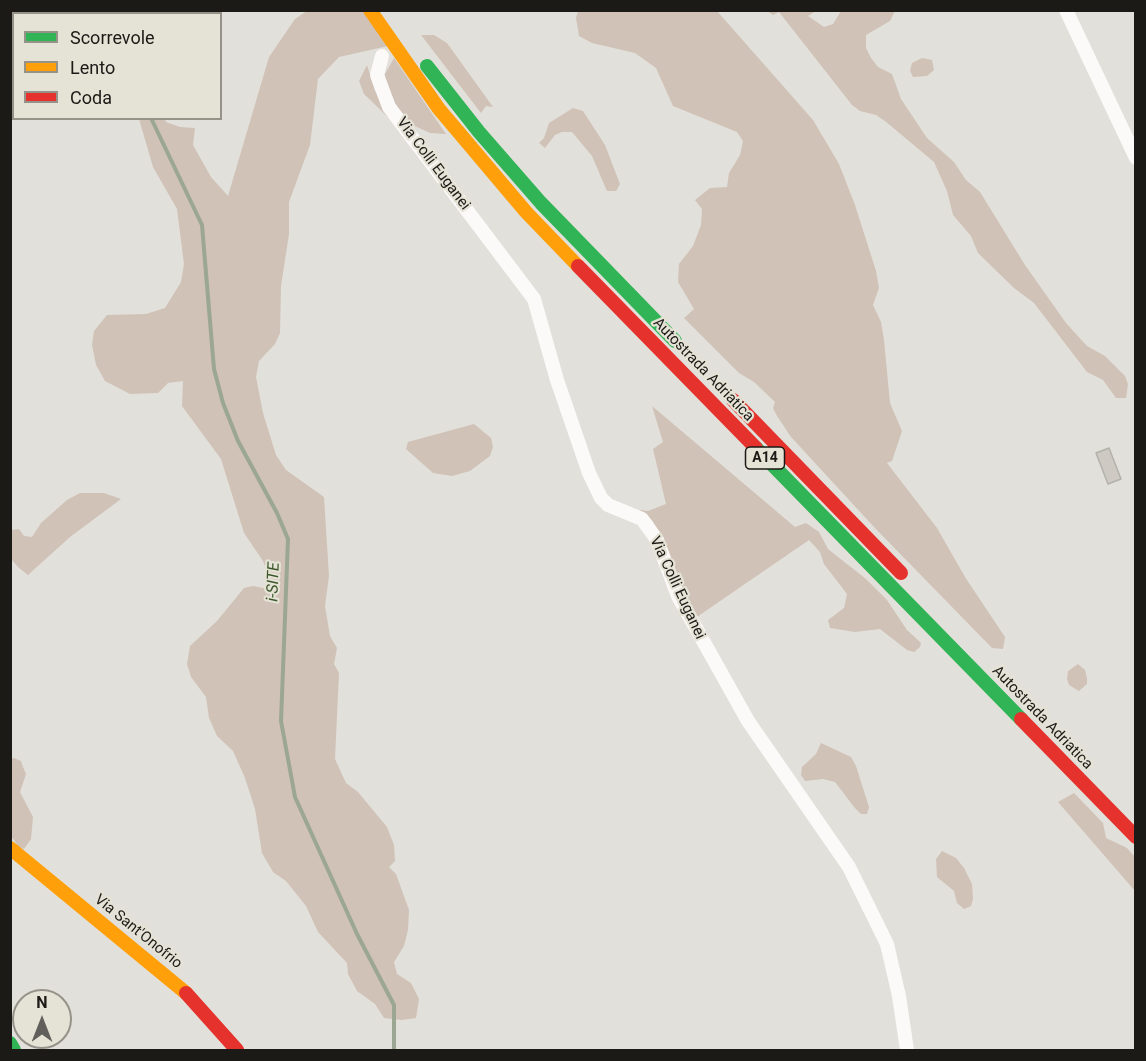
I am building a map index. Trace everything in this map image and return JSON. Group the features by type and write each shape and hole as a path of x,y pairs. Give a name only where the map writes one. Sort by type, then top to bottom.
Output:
{"main road":[{"name":"Autostrada Adriatica","path":"370,10 408,66 463,139 526,212 1136,837"},
{"name":"Autostrada Adriatica","path":"421,58 479,132 541,203 681,348"},
{"name":"Autostrada Adriatica","path":"722,389 914,586"},
{"name":"Via Sant'Onofrio","path":"10,848 192,998 237,1050"},
{"path":"10,1043 15,1050"}],"street":[{"path":"1066,10 1136,158"},
{"name":"Via Colli Euganei","path":"382,56 377,75 379,87 389,107 534,299 557,380 589,473 601,498 608,505 642,519 657,540 678,596 731,692 748,721 849,867 868,902 887,944 908,1050"}],"shaded area":[{"path":"307,11 365,11 388,46 339,57 318,79 310,145 289,202 289,234 281,286 280,333 275,344 259,361 256,377 263,413 276,455 286,470 324,497 329,576 325,606 330,636 337,648 334,664 339,673 335,759 346,783 358,792 387,827 394,845 395,861 389,867 396,874 409,910 404,946 394,962 397,974 411,983 419,999 416,1018 402,1020 384,1018 375,1004 357,991 348,974 347,963 318,932 306,906 286,881 273,872 262,853 255,809 245,778 233,751 217,736 209,718 206,697 191,677 187,664 190,646 217,621 244,588 253,586 274,590 263,561 244,533 221,459 182,406 183,381 168,383 158,393 130,394 105,381 96,365 92,345 94,331 107,315 146,314 165,308 181,282 184,264 177,209 153,167 139,120 165,120 180,127 195,128 193,145 211,177 228,196 269,57 295,19"},
{"path":"578,11 717,11 813,120 839,164 876,271 879,288 873,305 881,322 890,403 902,431 892,461 887,463 937,528 965,577 1005,637 1003,649 992,648 874,527 791,437 773,408 775,402 754,382 739,373 684,318 694,309 678,282 679,264 693,246 701,225 702,209 695,200 710,188 727,187 729,173 740,155 743,141 737,132 673,106 656,68 635,53 592,43 579,36 576,18"},
{"path":"767,11 816,11 808,16 824,27 833,24 841,11 895,11 890,21 866,35 866,48 871,58 878,67 892,74 901,99 927,138 954,162 966,180 980,192 1025,265 1066,323 1087,346 1105,356 1125,376 1128,384 1126,398 1116,398 1103,380 1087,372 1034,303 1014,288 978,253 971,236 953,215 947,191 934,162 885,121 876,115 860,111 852,105 779,12 773,15"},
{"path":"421,35 434,35 447,43 493,107 486,106 481,113"},
{"path":"394,58 446,134 430,133 406,122 399,114 384,82 385,74"},
{"path":"922,58 932,60 934,70 927,76 913,77 910,71 912,63"},
{"path":"367,65 375,91 401,124 394,123 364,94 359,81"},
{"path":"573,108 583,111 605,145 620,184 616,191 607,191 592,156 572,132 555,135 545,148 539,143 544,138 549,123"},
{"path":"652,406 795,527 806,523 819,532 828,549 866,579 887,600 907,630 921,643 920,647 914,652 907,650 880,629 855,632 830,628 828,620 844,608 847,594 824,564 820,552 809,540 691,621 660,534 652,520 639,510 648,511 666,504 653,449 663,442"},
{"path":"474,424 491,438 493,447 490,456 470,471 452,476 433,473 406,449 408,442"},
{"path":"80,493 104,493 121,499 70,537 28,575 11,559 11,530 19,529 24,536 32,537 41,523 67,500"},
{"path":"1078,664 1085,670 1087,678 1087,684 1079,691 1069,685 1067,679 1068,671"},
{"path":"821,743 851,757 869,807 867,814 861,814 854,807 835,782 823,779 805,781 801,775 802,767 816,754"},
{"path":"10,759 21,761 26,774 20,792 33,817 31,839 24,849 19,847 11,836"},
{"path":"1074,793 1103,823 1106,838 1127,848 1135,857 1135,891 1058,802"},
{"path":"942,851 956,858 964,868 972,884 971,906 964,909 957,903 954,891 937,877 936,859"}],"building":[{"path":"1109,448 1121,479 1108,484 1096,453"}],"waterway":[{"name":"i-SITE","path":"152,120 202,225 214,369 223,403 238,441 277,513 288,539 281,721 295,797 357,934 394,1005 394,1050"}],"traffic: fast":[{"path":"427,66 479,132 541,203 675,341"},
{"path":"756,448 1021,719"},
{"path":"10,1043 14,1050"}],"traffic: slow":[{"path":"370,10 439,109 526,212 578,266"},
{"path":"10,848 186,993"}],"traffic: jam":[{"path":"578,266 756,448"},
{"path":"733,400 901,573"},
{"path":"1021,719 1136,837"},
{"path":"186,993 237,1050"}]}
